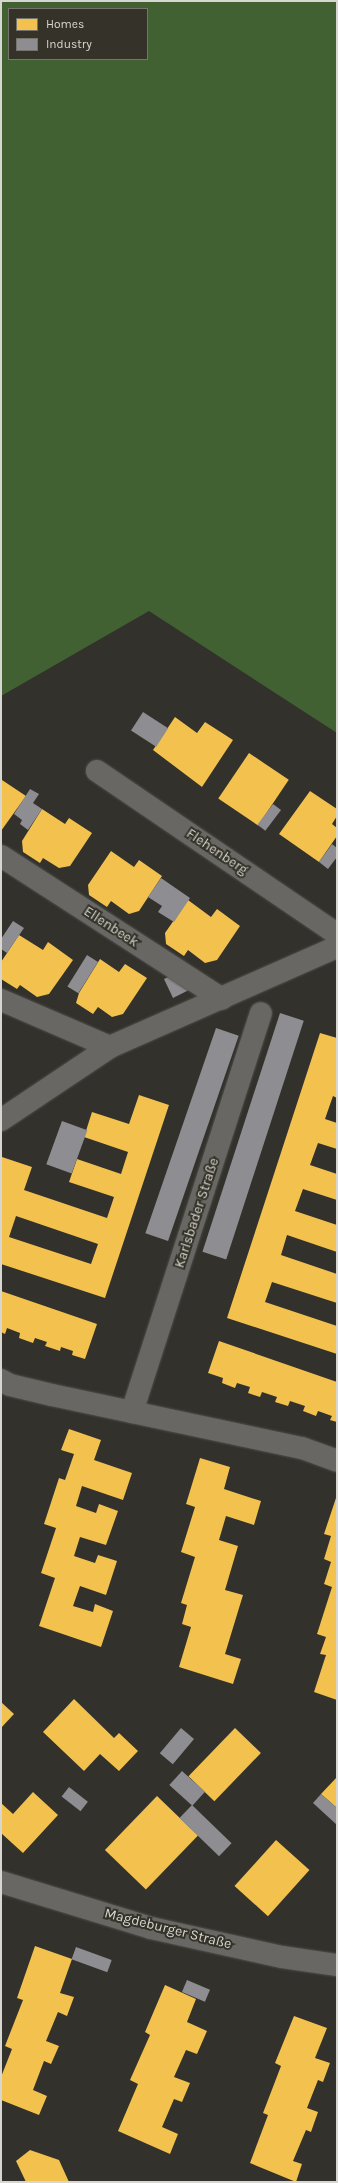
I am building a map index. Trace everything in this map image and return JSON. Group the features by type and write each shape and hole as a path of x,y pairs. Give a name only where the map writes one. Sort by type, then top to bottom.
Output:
{"street":[{"name":"Flehenberg","path":"97,771 337,934"},
{"name":"Ellenbeek","path":"1,856 222,998"},
{"path":"1,1120 110,1048 337,946"},
{"path":"1,1000 110,1048"},
{"name":"Karlsbader Straße","path":"132,1412 261,1013"},
{"path":"1,1380 10,1385 302,1448 337,1460"},
{"name":"Magdeburger Straße","path":"1,1882 151,1928 282,1957 337,1964"}],"green space":[{"path":"1,1 337,1 337,733 149,611 1,696"}],"building: Homes":[{"path":"175,717 197,733 205,722 233,740 202,787 153,750"},
{"path":"249,753 289,780 258,825 218,799"},
{"path":"2,780 26,796 1,831 1,781"},
{"path":"310,791 337,809 337,816 332,824 337,828 337,836 319,862 279,834"},
{"path":"42,809 65,824 69,818 92,833 70,866 59,868 43,858 40,863 23,852 22,841"},
{"path":"111,851 134,867 139,860 162,876 139,911 129,914 111,901 107,907 89,895 88,885"},
{"path":"188,900 211,917 217,909 240,926 217,960 205,963 188,950 184,956 166,944 165,933"},
{"path":"19,935 43,950 48,942 73,960 49,994 37,997 20,985 17,989 1,979 1,962"},
{"path":"100,959 119,972 125,964 147,978 123,1014 112,1017 98,1007 93,1014 76,1003 79,993"},
{"path":"320,1033 337,1038 337,1098 333,1096 325,1119 337,1123 337,1149 318,1143 310,1165 337,1174 337,1200 303,1189 295,1211 337,1225 337,1252 287,1235 281,1255 337,1274 337,1303 272,1282 265,1302 337,1326 337,1354 227,1318"},
{"path":"139,1095 169,1105 105,1298 1,1264 2,1157 32,1167 24,1190 107,1218 114,1197 69,1182 77,1159 121,1174 128,1152 84,1137 92,1112 129,1124","holes":["16,1216 98,1244 91,1264 9,1237"]},
{"path":"1,1291 97,1324 85,1359 72,1355 73,1351 61,1347 60,1351 45,1346 47,1342 35,1338 33,1343 19,1338 20,1333 7,1328 5,1334 1,1332"},
{"path":"219,1341 337,1382 337,1422 330,1420 332,1416 318,1411 316,1416 303,1411 305,1406 290,1401 288,1406 275,1402 277,1397 262,1392 260,1397 248,1393 250,1387 237,1383 235,1388 222,1383 223,1378 208,1373"},
{"path":"69,1429 101,1440 94,1460 132,1473 123,1500 82,1486 76,1506 96,1513 99,1504 118,1511 106,1545 80,1537 74,1556 95,1563 98,1555 117,1561 106,1595 80,1586 73,1606 93,1612 95,1604 113,1611 101,1647 39,1626 55,1578 41,1573 56,1528 44,1524 59,1478 65,1480 74,1454 61,1450"},
{"path":"200,1458 230,1467 224,1489 261,1501 254,1525 226,1516 219,1540 238,1546 225,1590 243,1595 225,1654 241,1659 233,1684 179,1667 191,1627 182,1624 187,1605 181,1603 195,1557 181,1552 195,1507 186,1504"},
{"path":"337,1495 337,1700 314,1692 326,1655 320,1654 326,1637 317,1634 332,1587 324,1584 331,1562 324,1559 331,1536 324,1534"},
{"path":"74,1699 114,1738 119,1733 138,1751 119,1771 100,1754 84,1771 43,1732"},
{"path":"1,1702 14,1714 1,1728"},
{"path":"235,1728 261,1753 214,1801 188,1776"},
{"path":"337,1777 337,1808 321,1794"},
{"path":"33,1792 58,1815 23,1853 1,1833 1,1803 13,1814"},
{"path":"157,1796 198,1836 146,1890 105,1850"},
{"path":"276,1840 309,1870 268,1916 235,1886"},
{"path":"35,1946 72,1959 60,1993 74,1997 67,2016 58,2012 46,2041 59,2046 51,2064 44,2061 33,2090 47,2096 39,2115 1,2100 1,2077 12,2049 5,2046 23,2000 17,1998"},
{"path":"165,1985 196,1999 187,2022 207,2031 197,2054 186,2050 174,2077 190,2083 182,2102 174,2099 162,2127 178,2134 170,2154 118,2131 138,2084 130,2080 150,2035 145,2032"},
{"path":"294,2016 327,2028 315,2058 330,2063 323,2082 318,2080 307,2108 318,2112 311,2132 306,2130 293,2161 302,2164 296,2182 250,2163 268,2115 263,2113 281,2066 275,2063"},
{"path":"30,2150 59,2160 69,2182 26,2182 16,2161"}],"building: Industry":[{"path":"143,712 168,728 156,747 131,730"},
{"path":"30,789 39,794 33,803 42,809 28,830 20,824 22,820 14,814"},
{"path":"273,804 281,810 265,831 257,825"},
{"path":"332,844 337,848 337,857 328,869 319,862"},
{"path":"161,878 190,898 174,922 158,912 162,906 148,897"},
{"path":"13,921 24,928 7,953 1,949 1,939"},
{"path":"87,955 98,962 78,993 67,986"},
{"path":"174,974 193,988 173,998 164,979"},
{"path":"280,1013 304,1021 226,1259 202,1252"},
{"path":"216,1028 239,1036 168,1241 145,1233"},
{"path":"62,1121 87,1130 72,1173 46,1164"},
{"path":"181,1728 194,1739 173,1764 160,1753"},
{"path":"182,1771 205,1792 192,1806 169,1785"},
{"path":"69,1787 88,1802 81,1811 62,1796"},
{"path":"321,1794 337,1808 337,1825 313,1803"},
{"path":"192,1805 232,1843 219,1856 179,1818"},
{"path":"76,1947 112,1960 107,1972 72,1959"},
{"path":"187,1980 210,1990 205,2002 182,1992"}]}
